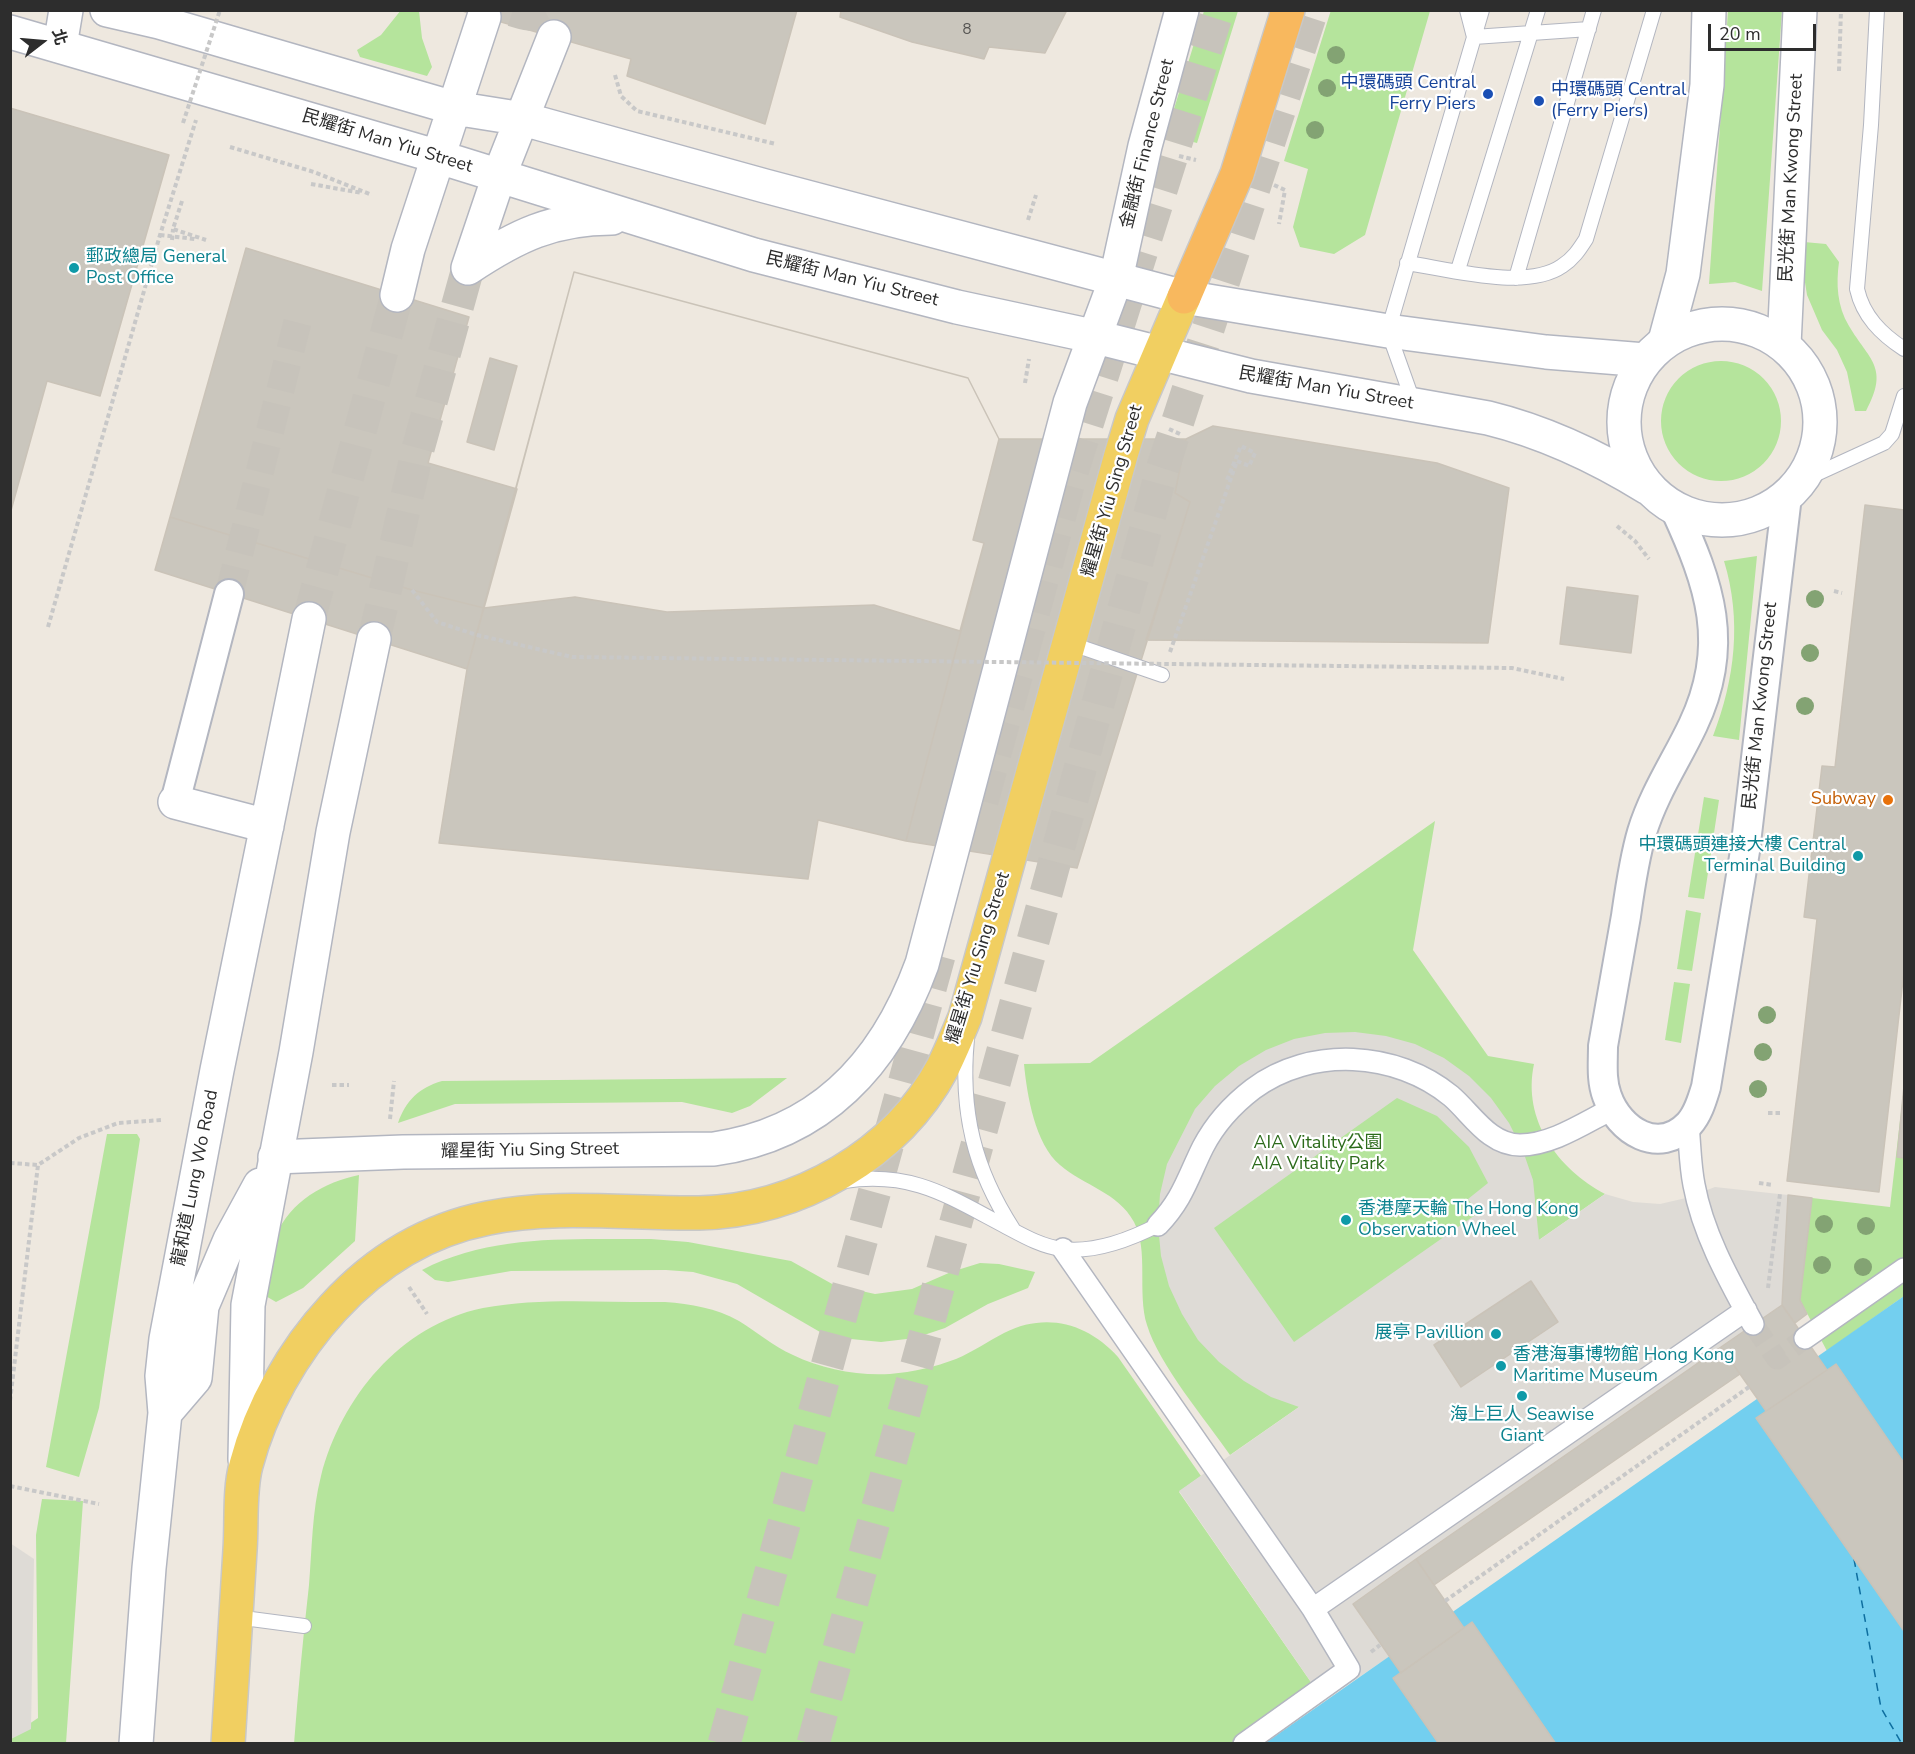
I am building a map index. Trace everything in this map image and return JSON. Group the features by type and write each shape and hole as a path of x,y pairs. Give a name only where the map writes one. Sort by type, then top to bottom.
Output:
{"highway":[{"path":"1184,297 1237,174 1288,10"}],"main road":[{"path":"60,46 66,10"},
{"path":"107,10 159,22 454,108 524,118 765,186 1184,297 1388,331 1546,352 1655,351"},
{"name":"金融街 Finance Street","path":"1116,279 1145,146 1182,10"},
{"path":"1709,10 1707,86 1683,274 1655,351 1631,384 1624,410 1625,438 1633,464 1648,488 1675,509 1701,519 1729,520 1756,514 1794,489"},
{"name":"民光街 Man Kwong Street","path":"1784,345 1800,10"},
{"path":"397,295 408,249 484,17"},
{"name":"民耀街 Man Yiu Street","path":"10,32 439,156 754,255 957,307 1092,336 1251,376 1521,426 1589,455 1648,488"},
{"path":"554,37 524,118 499,176 468,268 510,241 545,226 592,218 632,218"},
{"name":"耀星街 Yiu Sing Street","path":"275,1156 403,1152 714,1149 745,1145 769,1137 810,1116 829,1103 862,1071 896,1022 922,964 1065,419 1092,336 1116,279"},
{"name":"耀星街 Yiu Sing Street","path":"245,1467 281,1380 322,1319 366,1275 410,1246 460,1226 509,1214 722,1212 764,1204 807,1189 858,1162 879,1146 914,1109 943,1067 965,1017 1121,454 1158,354 1184,297"},
{"name":"民光街 Man Kwong Street","path":"1655,351 1687,330 1712,324 1729,324 1762,332 1784,345 1804,367 1816,394 1820,423 1815,453 1794,489"},
{"name":"龍和道 Lung Wo Road","path":"136,1743 149,1568 165,1413 162,1376 166,1339 217,1070 309,619"},
{"path":"228,1743 245,1467 248,1305 296,1052 333,832 374,639"},
{"path":"175,801 267,826"},
{"path":"165,1413 195,1378 202,1306 230,1240 275,1156"}],"street":[{"name":"民光街 Man Kwong Street","path":"1688,1125 1696,1115 1706,1087 1745,850 1794,489"},
{"path":"1313,1609 1749,1317 1713,1245 1700,1211 1694,1185 1688,1125 1669,1137 1659,1140 1634,1133 1612,1109 1603,1082 1603,1046 1636,852 1650,810 1703,704 1712,672 1715,639 1709,595 1700,563 1675,509"},
{"path":"175,801 229,594"},
{"path":"1158,1225 1179,1201 1216,1125 1234,1105 1254,1088 1302,1065 1328,1060 1354,1059 1406,1070 1451,1096 1493,1136 1520,1145 1556,1137 1612,1109"},
{"path":"1063,1249 1313,1609 1348,1669 1244,1743"},
{"path":"1805,1338 1905,1269"}],"lane":[{"path":"1467,10 1474,37"},
{"path":"1414,405 1388,331 1482,10"},
{"path":"1458,270 1538,10"},
{"path":"1515,278 1594,10"},
{"path":"1407,263 1515,278 1561,268 1576,255 1586,238 1654,10"},
{"path":"1877,10 1871,125 1857,289 1860,300 1878,329 1904,349"},
{"path":"1474,37 1588,29"},
{"path":"1905,342 1905,360"},
{"path":"1794,489 1884,443 1892,434 1905,396"},
{"path":"1069,643 1162,675"},
{"path":"972,992 967,1044 966,1097 970,1127 983,1177 1014,1231"},
{"path":"807,1189 870,1177 894,1178 933,1189 1014,1231 1047,1246 1063,1249 1095,1248 1141,1234 1158,1225"},
{"path":"236,1617 304,1626"}],"path":[{"path":"183,123 220,10"},
{"path":"1839,71 1841,10"},
{"path":"615,75 621,96 637,111 776,144"},
{"path":"48,627 160,235 197,117"},
{"path":"230,147 314,172 372,195 310,184"},
{"path":"1177,155 1196,160"},
{"path":"1274,185 1285,190 1279,224"},
{"path":"1026,228 1036,195"},
{"path":"172,240 182,201"},
{"path":"160,235 206,240 173,229"},
{"path":"1025,383 1029,359"},
{"path":"1169,429 1180,434"},
{"path":"1162,675 1237,461 1250,466 1255,453 1241,446 1227,480"},
{"path":"1617,526 1635,541 1649,559"},
{"path":"412,590 437,622 477,635 572,657 1512,668 1564,679"},
{"path":"1834,591 1842,593"},
{"path":"389,1126 394,1081"},
{"path":"332,1085 349,1085"},
{"path":"1768,1113 1781,1113"},
{"path":"10,1163 38,1165 79,1138 118,1123 162,1120"},
{"path":"10,1401 38,1165"},
{"path":"1759,1183 1773,1185"},
{"path":"1749,1317 1767,1296 1780,1194"},
{"path":"404,1281 427,1314"},
{"path":"1444,1600 1749,1387"},
{"path":"10,1486 99,1504"}],"green space":[{"path":"401,10 419,11 422,38 432,67 427,76 360,57 357,50 381,35"},
{"path":"1331,10 1430,11 1365,235 1334,254 1300,247 1293,227 1308,169 1284,161"},
{"path":"1204,11 1238,11 1197,143 1166,135"},
{"path":"1728,11 1782,11 1762,291 1735,282 1709,284"},
{"path":"1804,242 1826,244 1839,262 1838,287 1842,311 1874,365 1876,374 1873,396 1866,411 1855,411 1847,372 1837,350 1822,330 1807,295 1804,276"},
{"path":"1721,361 1744,366 1763,379 1776,398 1781,421 1776,444 1763,463 1744,476 1721,481 1698,476 1679,463 1666,444 1661,421 1666,398 1679,379 1698,366"},
{"path":"1757,556 1739,740 1713,736 1727,693 1734,649 1733,605 1724,561"},
{"path":"1704,797 1719,800 1704,899 1688,897"},
{"name":"AIA Vitality公園 AIA Vitality Park","path":"1435,821 1413,950 1488,1056 1534,1064 1533,1104 1547,1141 1572,1171 1605,1194 1230,1455 1184,1392 1153,1341 1144,1313 1141,1245 1134,1222 1119,1203 1069,1172 1051,1156 1038,1132 1027,1090 1024,1064 1090,1063"},
{"path":"1686,910 1701,913 1692,971 1677,969"},
{"path":"1674,982 1690,984 1681,1043 1665,1040"},
{"path":"787,1078 750,1106 732,1113 682,1102 455,1104 398,1123 414,1096 442,1081"},
{"path":"1904,1086 1904,1296 1827,1351 1800,1300 1812,1198 1890,1207"},
{"path":"107,1134 137,1134 140,1139 99,1408 79,1477 46,1467"},
{"path":"359,1175 355,1241 303,1288 276,1302 264,1295 273,1243 290,1213 299,1203 321,1188"},
{"path":"563,1239 651,1239 688,1242 791,1261 834,1285 875,1294 912,1289 951,1272 980,1263 999,1264 1035,1272 1028,1288 988,1304 945,1328 915,1338 881,1342 841,1338 820,1332 737,1284 693,1272 666,1270 511,1271 448,1282 435,1280 422,1270 449,1258 506,1244"},
{"path":"551,1302 665,1302 694,1305 721,1313 739,1321 804,1360 865,1374 899,1373 924,1369 962,1356 1004,1333 1035,1323 1065,1324 1093,1336 1118,1357 1201,1476 1179,1492 1324,1701 1264,1744 294,1744 318,1489 330,1447 343,1419 359,1393 378,1369 425,1330 453,1317 483,1308"},
{"path":"42,1499 83,1501 66,1743 11,1744 11,1736 38,1718 36,1535"}],"shaded area":[{"path":"1355,1032 1386,1036 1415,1044 1444,1058 1469,1076 1491,1098 1509,1123 1523,1151 1533,1180 1539,1240 1605,1194 1633,1202 1660,1204 1686,1198 1715,1187 1788,1195 1782,1305 1353,1604 1390,1656 1324,1701 1179,1491 1299,1407 1271,1397 1244,1381 1219,1362 1198,1340 1169,1286 1161,1256 1158,1225 1160,1194 1167,1164 1195,1109 1215,1086 1239,1066 1266,1050 1294,1039 1325,1033","holes":["1397,1098 1437,1116 1469,1147 1488,1183 1468,1199 1478,1213 1294,1342 1214,1228"]},
{"path":"10,1543 34,1559 31,1729 11,1739"}],"water":[{"path":"1904,1296 1904,1743 1264,1744"}],"building":[{"path":"459,10 797,10 765,124 627,76 631,59"},
{"path":"841,10 1067,10 1045,53 989,47 984,59 912,42 840,17"},
{"name":"郵政總局 General Post Office","path":"10,108 169,155 100,396 47,381 10,514"},
{"path":"246,248 469,317 428,463 517,489 484,608 412,590 170,517"},
{"path":"574,272 968,378 999,439 973,540 984,543 906,841 818,820 808,879 439,843 467,669"},
{"path":"574,272 968,378 999,439 973,540 984,543 960,631 874,605 667,612 575,597 484,608"},
{"path":"490,358 517,366 494,450 467,442"},
{"path":"1213,426 1437,463 1509,488 1488,643 1146,640 1190,502 1175,493 1186,439"},
{"path":"999,439 1186,439 1175,493 1190,502 1077,868 906,841 984,543 973,540"},
{"name":"中環碼頭連接大樓 Central Terminal Building","path":"1865,505 1904,510 1904,971 1879,1192 1787,1181 1817,919 1804,917 1822,766 1835,767"},
{"path":"170,517 412,590 484,608 467,669 155,570"},
{"path":"1567,587 1638,596 1631,653 1560,644"},
{"path":"1904,1086 1904,1158 1897,1157"},
{"path":"1788,1195 1812,1198 1800,1300 1807,1314 1795,1323 1782,1305"},
{"name":"展亭 Pavillion","path":"1531,1281 1558,1322 1461,1387 1434,1345"},
{"path":"1782,1305 1827,1370 1766,1411 1721,1347"},
{"path":"1721,1347 1740,1374 1434,1585 1416,1559"},
{"path":"1836,1364 1904,1463 1904,1631 1756,1418"},
{"path":"1416,1559 1464,1628 1401,1673 1353,1604"},
{"path":"1472,1622 1556,1744 1439,1744 1393,1678"}],"ferry route":[{"path":"1854,1559 1881,1708 1902,1744"}],"tunnel":[{"path":"513,10 526,14 547,10"},
{"path":"982,801 1070,478 1218,10"},
{"path":"813,1744 1162,470 1312,10"},
{"path":"374,639 418,449 468,268"},
{"path":"309,619 397,295"},
{"path":"229,594 299,316"},
{"path":"724,1744 943,941"},
{"path":"1753,1324 1777,1359 1805,1338"}],"place":[{"name":"中環碼頭 Central Ferry Piers","path":"1488,94"},
{"name":"中環碼頭 Central (Ferry Piers)","path":"1539,101"},
{"name":"郵政總局 General Post Office","path":"74,268"},
{"name":"Subway","path":"1888,800"},
{"name":"中環碼頭連接大樓 Central Terminal Building","path":"1858,856"},
{"name":"香港摩天輪 The Hong Kong Observation Wheel","path":"1346,1220"},
{"name":"展亭 Pavillion","path":"1496,1334"},
{"name":"香港海事博物館 Hong Kong Maritime Museum","path":"1501,1366"},
{"name":"海上巨人 Seawise Giant","path":"1522,1396"}]}
